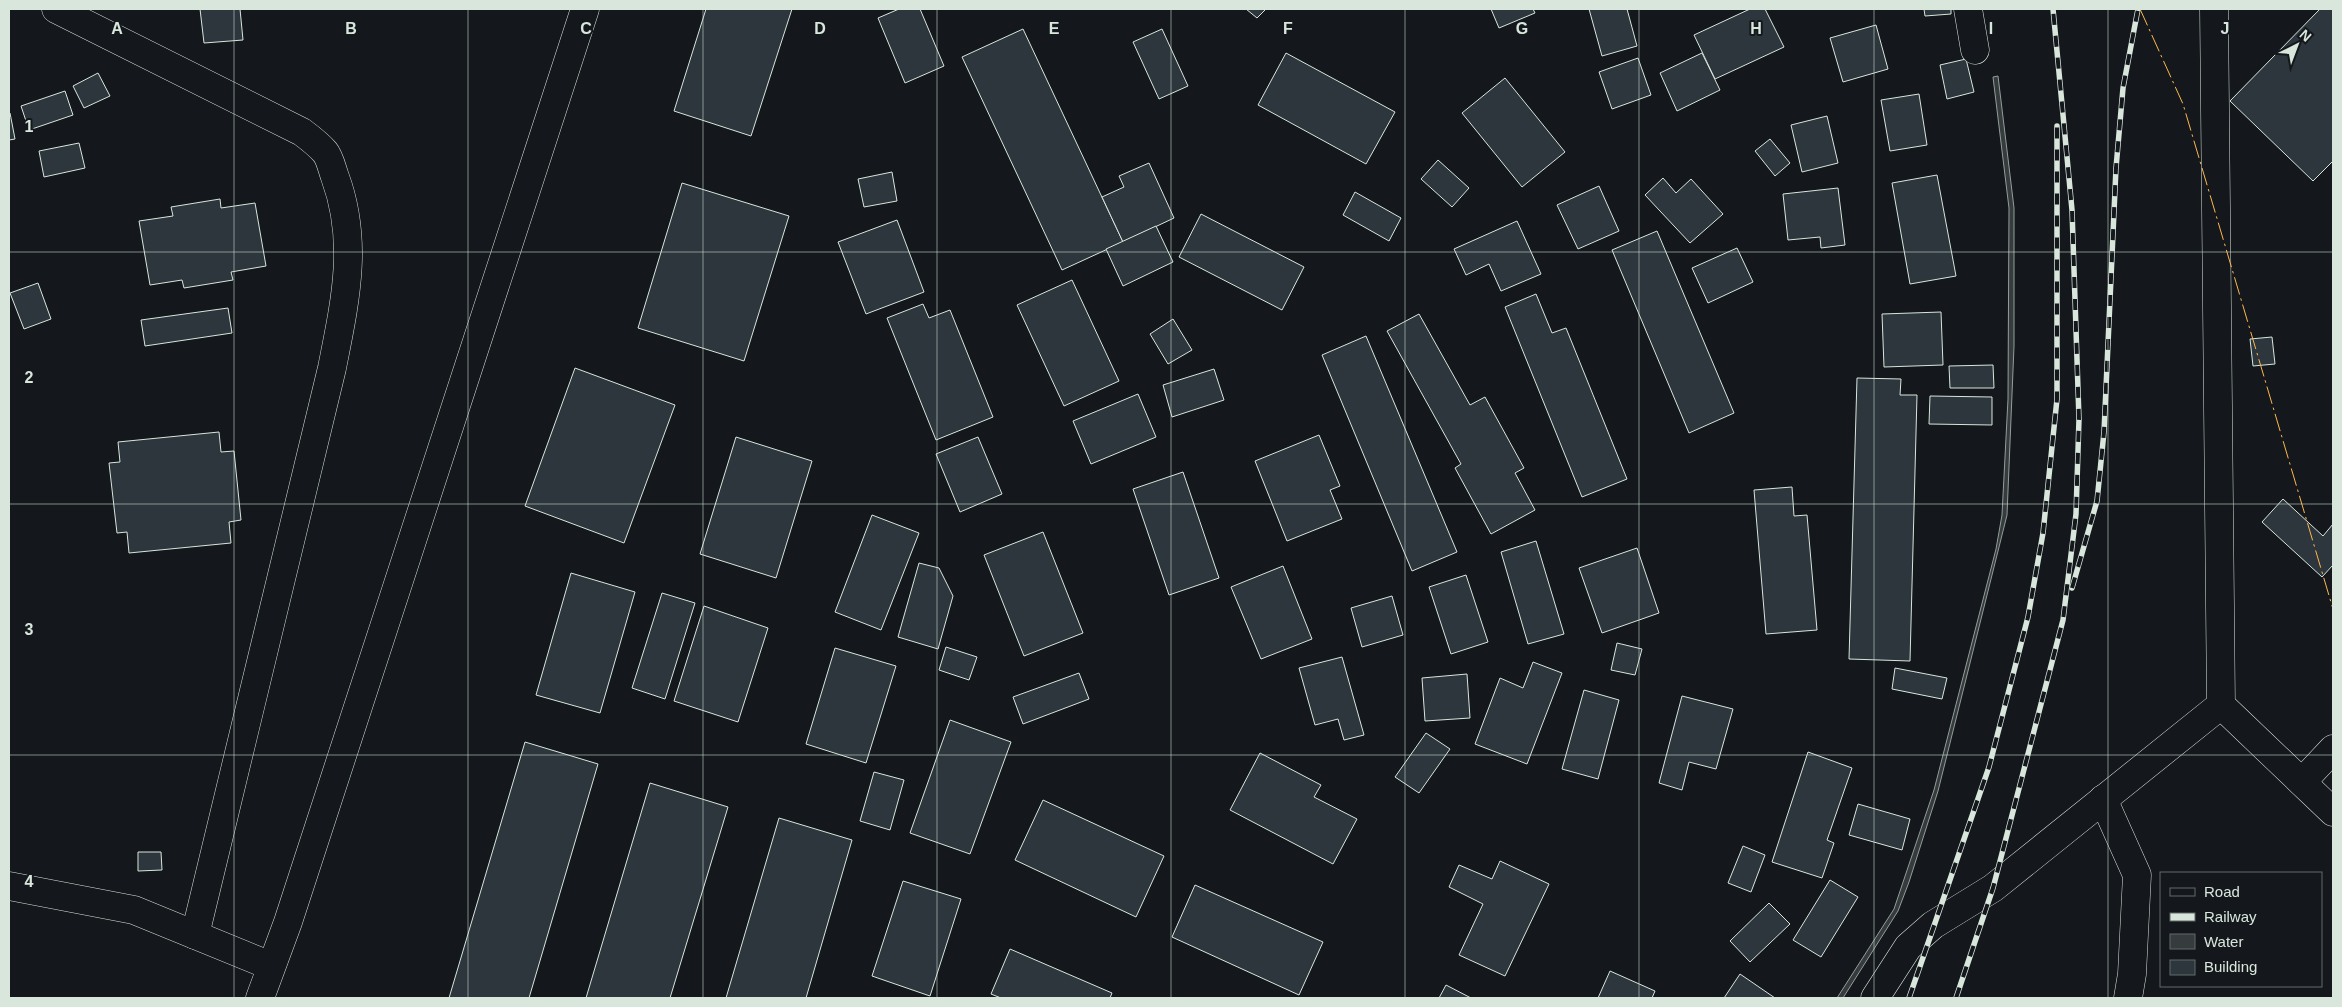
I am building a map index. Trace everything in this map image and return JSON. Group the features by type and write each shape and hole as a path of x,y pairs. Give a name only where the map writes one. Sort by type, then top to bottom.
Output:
{"street":[{"path":"56,9 302,132 326,153 339,189 348,224 349,266 343,313 332,368 195,934"},
{"path":"260,998 300,884 585,9"},
{"path":"1968,9 1975,50"},
{"path":"2214,9 2221,705 2333,812"},
{"path":"1875,998 1908,948 1927,930 1993,888 2221,705"},
{"path":"2302,782 2333,749"},
{"path":"2103,799 2137,875 2132,974 2128,998"},
{"path":"9,886 134,910 271,966"}],"water":[{"path":"1998,76 2014,208 2014,346 2007,515 1938,791 1909,882 1898,911 1843,998 1837,998 1894,909 1934,790 1996,549 2002,515 2008,399 2009,208 1993,77"}],"building":[{"path":"200,9 240,9 243,40 204,43"},
{"path":"706,9 792,9 751,136 674,111"},
{"path":"899,9 920,9 944,66 905,83 878,18"},
{"path":"1246,9 1266,9 1257,18"},
{"path":"1491,9 1533,9 1535,13 1499,28"},
{"path":"1589,9 1627,9 1637,46 1602,56"},
{"path":"1750,9 1765,9 1784,47 1715,79 1694,35"},
{"path":"1924,9 1951,9 1951,14 1925,16"},
{"path":"2320,9 2333,9 2333,161 2313,181 2230,101"},
{"path":"1876,25 1888,69 1843,82 1830,38"},
{"path":"1023,29 1123,242 1062,270 962,57"},
{"path":"1162,29 1188,86 1159,99 1133,42"},
{"path":"1286,53 1395,112 1366,164 1258,105"},
{"path":"1702,53 1720,90 1677,111 1660,73"},
{"path":"1638,58 1651,95 1612,109 1599,72"},
{"path":"1966,59 1974,92 1947,99 1940,65"},
{"path":"98,73 110,96 84,108 73,86"},
{"path":"1505,78 1565,152 1522,187 1462,113"},
{"path":"65,91 73,115 29,130 21,106"},
{"path":"1919,94 1927,145 1890,151 1881,100"},
{"path":"9,114 15,139 9,140"},
{"path":"1827,116 1838,163 1802,172 1791,125"},
{"path":"1770,139 1790,163 1775,176 1755,151"},
{"path":"79,143 85,168 44,177 39,151"},
{"path":"1438,160 1469,188 1452,207 1421,179"},
{"path":"1149,163 1174,218 1123,242 1102,197 1124,187 1119,176"},
{"path":"892,172 897,201 864,207 858,179"},
{"path":"1937,175 1956,276 1910,284 1892,183"},
{"path":"1663,178 1676,193 1691,179 1723,214 1690,243 1645,195"},
{"path":"682,183 789,216 744,361 638,328"},
{"path":"1599,186 1619,231 1578,249 1557,205"},
{"path":"1838,188 1845,245 1821,248 1820,237 1788,240 1783,194"},
{"path":"1355,192 1401,218 1389,241 1343,215"},
{"path":"220,199 221,208 255,203 266,266 231,272 233,280 184,288 182,280 150,285 139,221 173,216 171,207"},
{"path":"1201,214 1304,267 1282,310 1179,257"},
{"path":"897,220 924,292 866,314 838,242"},
{"path":"1517,221 1541,274 1501,291 1489,264 1466,275 1454,249"},
{"path":"1156,226 1173,262 1123,286 1106,249"},
{"path":"1657,231 1734,413 1689,433 1612,250"},
{"path":"1737,248 1753,282 1708,303 1692,268"},
{"path":"1072,280 1119,381 1064,406 1017,305"},
{"path":"38,283 51,319 24,329 10,293"},
{"path":"1536,294 1552,333 1566,328 1627,479 1582,497 1505,307"},
{"path":"923,304 929,318 950,310 993,417 936,440 887,318"},
{"path":"228,308 232,333 145,346 141,320"},
{"path":"1941,312 1943,365 1884,367 1882,314"},
{"path":"1419,314 1470,405 1485,397 1524,468 1515,473 1535,510 1491,534 1455,468 1461,464 1387,331"},
{"path":"1173,319 1192,350 1168,364 1150,334"},
{"path":"1366,336 1457,552 1412,571 1322,355"},
{"path":"2272,337 2275,364 2253,366 2250,339"},
{"path":"1993,365 1994,388 1950,388 1949,366"},
{"path":"575,368 675,405 624,543 525,506"},
{"path":"1214,369 1224,400 1172,417 1163,385"},
{"path":"1857,378 1901,379 1900,395 1917,395 1910,661 1849,659"},
{"path":"1138,394 1156,437 1091,464 1073,421"},
{"path":"1930,396 1992,397 1992,425 1929,424"},
{"path":"219,432 221,452 234,451 241,520 229,522 231,543 129,553 127,532 117,533 109,463 120,462 118,442"},
{"path":"1319,435 1340,486 1330,490 1342,519 1287,541 1255,461"},
{"path":"736,437 812,461 776,578 700,554"},
{"path":"978,437 1002,494 960,512 936,454"},
{"path":"1183,472 1219,578 1169,595 1133,489"},
{"path":"1792,487 1794,516 1807,515 1817,630 1766,634 1754,490"},
{"path":"2283,499 2323,536 2333,524 2333,565 2322,577 2262,522"},
{"path":"872,515 919,533 881,630 835,612"},
{"path":"1043,532 1083,633 1024,656 984,555"},
{"path":"1536,541 1564,634 1528,644 1501,552"},
{"path":"1637,548 1659,613 1602,633 1579,568"},
{"path":"919,563 939,568 953,596 938,649 898,637"},
{"path":"1283,566 1312,639 1261,659 1231,587"},
{"path":"571,573 635,592 600,713 536,695"},
{"path":"1466,575 1488,642 1451,654 1429,587"},
{"path":"662,593 695,603 665,699 632,688"},
{"path":"1392,596 1403,635 1362,647 1351,608"},
{"path":"704,606 768,628 738,722 674,701"},
{"path":"1617,643 1642,649 1635,675 1611,670"},
{"path":"946,647 977,657 969,680 939,670"},
{"path":"835,648 896,666 866,763 806,744"},
{"path":"1342,657 1364,735 1344,740 1338,719 1315,725 1299,668"},
{"path":"1533,662 1562,673 1527,764 1475,744 1500,678 1523,688"},
{"path":"1895,668 1947,678 1942,699 1892,689"},
{"path":"1079,673 1089,699 1023,724 1013,697"},
{"path":"1467,674 1470,718 1425,721 1422,678"},
{"path":"1584,690 1619,700 1598,779 1562,769"},
{"path":"1682,696 1733,709 1716,769 1689,762 1682,790 1659,783"},
{"path":"950,720 1011,742 970,854 910,833"},
{"path":"1426,733 1450,749 1419,793 1395,777"},
{"path":"525,742 598,764 529,998 449,998"},
{"path":"1808,752 1852,768 1827,840 1834,843 1822,878 1772,862"},
{"path":"1260,753 1321,785 1314,797 1357,819 1333,864 1230,810"},
{"path":"874,772 904,780 890,830 860,821"},
{"path":"650,783 728,807 670,998 586,998"},
{"path":"1043,800 1164,856 1136,917 1015,860"},
{"path":"1858,804 1910,819 1902,850 1849,835"},
{"path":"779,818 852,840 806,998 726,998"},
{"path":"1743,846 1765,855 1751,892 1728,883"},
{"path":"138,852 161,852 162,870 138,871"},
{"path":"1500,861 1549,884 1505,976 1459,955 1483,904 1449,887 1459,865 1492,879"},
{"path":"1830,880 1858,897 1821,957 1793,940"},
{"path":"903,881 961,899 930,996 872,976"},
{"path":"1195,885 1323,942 1299,995 1172,937"},
{"path":"1769,903 1790,924 1750,962 1730,941"},
{"path":"1010,949 1112,993 1110,998 1001,998 991,994"},
{"path":"1610,971 1655,991 1652,998 1598,998"},
{"path":"1740,974 1775,998 1724,998"},
{"path":"1446,985 1471,998 1439,998"}],"railway":[{"path":"1956,998 1993,888 2063,620 2076,514 2079,419 2072,210 2053,9"},
{"path":"2072,588 2097,501 2104,432 2116,168 2123,88 2138,9"},
{"path":"1909,998 1989,767 2028,617 2043,533 2057,399 2057,126"}],"power":[{"path":"2140,9 2183,104 2333,609"}]}
